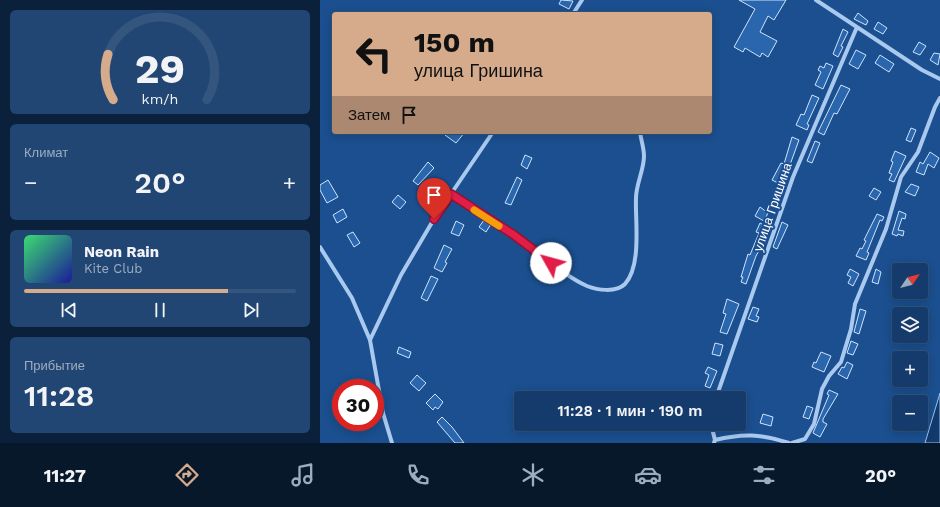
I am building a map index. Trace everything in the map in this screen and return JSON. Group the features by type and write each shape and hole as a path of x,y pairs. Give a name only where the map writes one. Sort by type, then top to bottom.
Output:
{"street":[{"path":"574,12 582,0"},
{"path":"816,0 922,70 940,79"},
{"name":"улица Гришина","path":"718,391 792,177 857,27"},
{"path":"792,443 805,439 814,424 822,389 829,376 841,362 855,304 886,228 901,178 918,152 935,107 940,98"},
{"path":"370,340 401,276 451,194 492,134"},
{"path":"451,194 514,235 570,276 588,286 610,290 624,284 630,276 635,254 637,238 637,186 644,156 640,134"},
{"path":"320,247 352,298 370,340 383,413 392,443"},
{"path":"713,431 715,442 746,434 771,437 789,443"}],"water":[{"path":"940,393 940,443 925,443"}],"building":[{"path":"561,0 573,1 569,9 559,4"},
{"path":"739,0 786,0 774,20 768,16 760,32 777,41 768,57 762,53 760,57 745,48 743,52 734,47 755,9"},
{"path":"858,13 868,21 866,25 854,19"},
{"path":"878,22 887,28 883,34 874,29"},
{"path":"843,29 848,32 841,46 843,47 838,57 833,54"},
{"path":"919,42 926,46 920,55 913,52"},
{"path":"856,50 866,55 858,69 849,64"},
{"path":"934,53 940,54 938,65 930,60"},
{"path":"880,55 894,64 889,72 875,63"},
{"path":"826,63 833,66 823,89 815,85 821,72 818,70 820,66 824,68"},
{"path":"841,85 850,89 837,114 834,113 824,135 818,132"},
{"path":"812,95 819,98 807,124 809,125 807,130 796,125 801,114 804,115"},
{"path":"911,128 916,130 911,142 906,140"},
{"path":"446,134 463,134 456,143 445,135"},
{"path":"792,137 799,140 779,195 774,193 778,183 772,180 781,163 784,164"},
{"path":"815,141 820,143 812,163 807,161"},
{"path":"895,151 906,156 894,182 889,180 892,174 889,173 893,162 891,161"},
{"path":"930,152 939,158 934,168 928,164 924,175 916,172 920,162 923,164"},
{"path":"525,155 532,158 527,169 521,165"},
{"path":"428,162 434,168 418,185 413,181"},
{"path":"517,177 522,180 511,205 505,203"},
{"path":"328,180 338,197 327,203 320,190 320,185"},
{"path":"911,184 919,187 915,196 905,192"},
{"path":"874,188 881,192 876,200 869,196"},
{"path":"398,195 406,202 400,209 392,202"},
{"path":"760,207 768,213 764,221 755,216"},
{"path":"343,209 347,217 337,223 333,215"},
{"path":"899,211 906,214 905,219 902,218 898,230 904,231 903,236 892,234"},
{"path":"877,214 884,217 882,221 880,220 867,252 869,253 866,260 856,256 866,241 864,240"},
{"path":"484,220 491,224 486,232 479,227"},
{"path":"456,221 464,225 459,236 451,233"},
{"path":"782,222 788,225 777,249 773,247"},
{"path":"760,223 767,227 759,242 763,244 756,256 746,284 741,282 743,277 741,277 748,254 750,255 759,233 756,232"},
{"path":"353,232 360,243 354,247 347,235"},
{"path":"444,245 452,249 445,262 447,263 442,272 434,268"},
{"path":"850,269 859,274 853,286 848,283 851,277 847,275"},
{"path":"876,269 881,272 878,284 872,282"},
{"path":"431,276 438,279 427,301 421,298"},
{"path":"727,299 739,304 727,334 720,332 726,314 723,313"},
{"path":"753,307 759,309 756,316 759,317 757,322 748,319"},
{"path":"860,309 866,311 859,334 854,332"},
{"path":"851,341 858,344 853,355 847,353"},
{"path":"715,343 723,345 720,356 712,354"},
{"path":"399,347 411,352 409,358 397,353"},
{"path":"821,352 831,356 824,372 812,367 814,362 816,363"},
{"path":"847,362 853,365 847,379 838,374"},
{"path":"708,367 717,371 710,388 705,386 709,375 705,373"},
{"path":"417,375 426,383 419,391 410,383"},
{"path":"829,390 838,394 823,419 823,422 827,424 820,437 813,433 829,395 827,394"},
{"path":"435,394 443,402 438,409 435,407 433,410 426,403"},
{"path":"807,406 813,408 809,419 803,417"},
{"path":"763,414 773,417 771,426 760,423"},
{"path":"442,417 464,443 455,443 437,422"}],"slow traffic":[{"path":"474,210 499,226"}],"route":[{"path":"434,219 451,194 514,235 551,263"}]}
